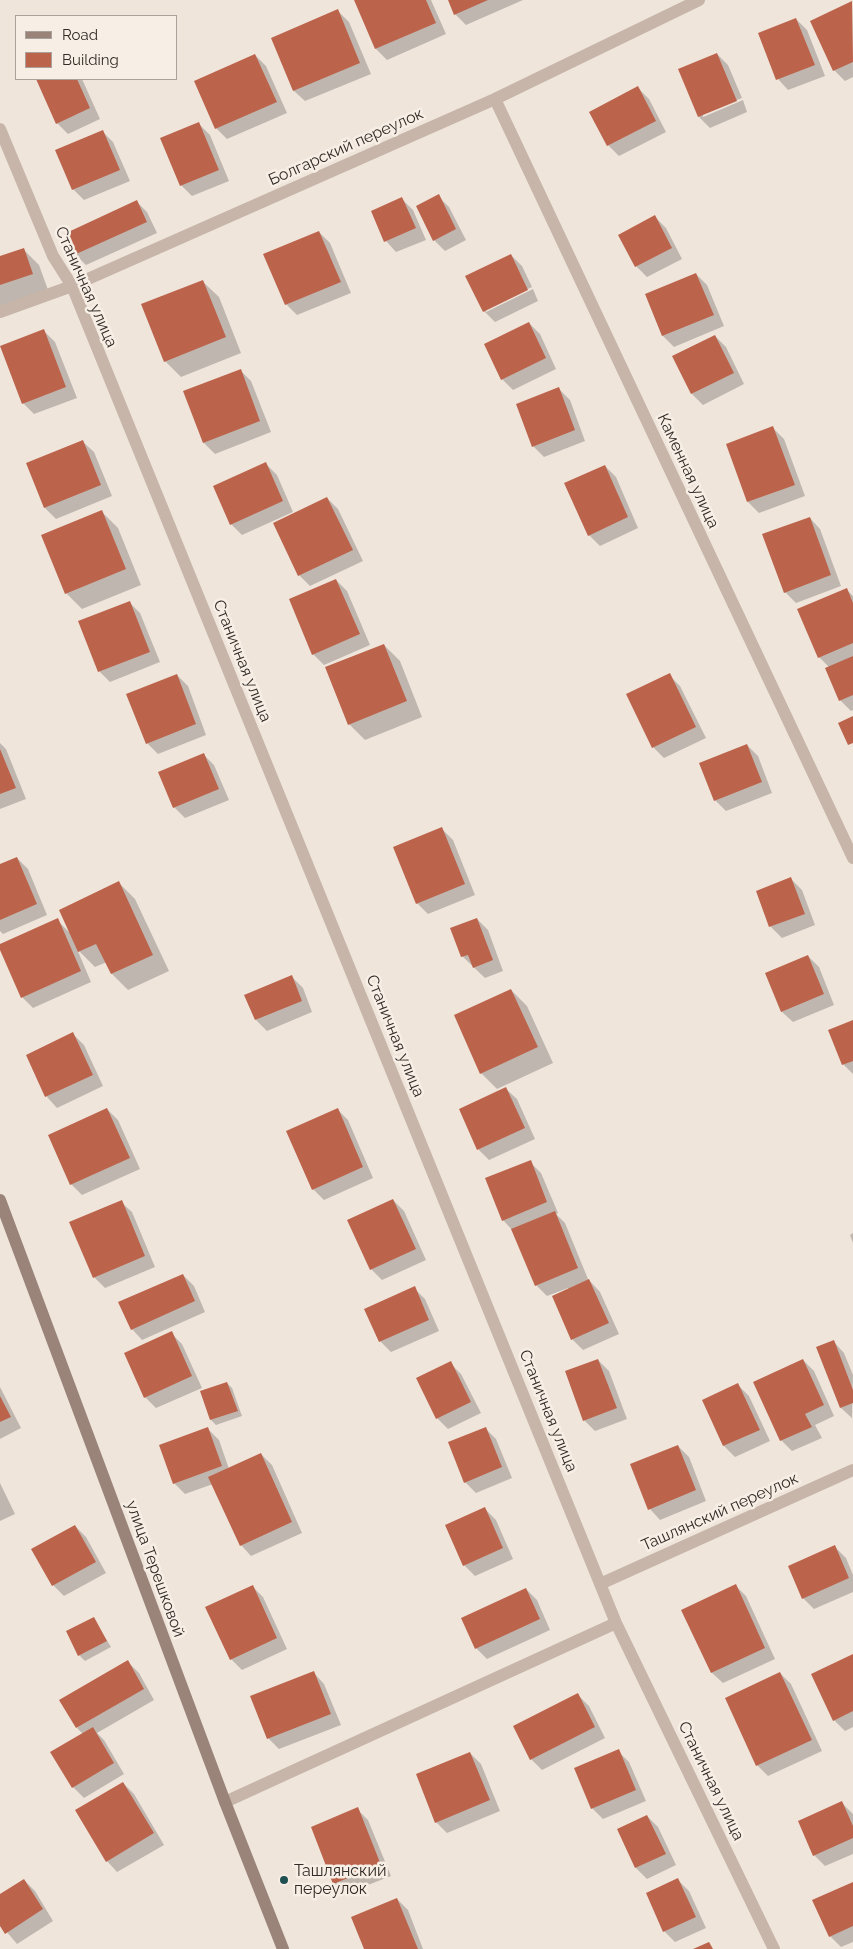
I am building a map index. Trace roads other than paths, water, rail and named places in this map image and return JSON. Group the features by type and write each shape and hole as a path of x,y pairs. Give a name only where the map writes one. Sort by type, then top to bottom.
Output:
{"street":[{"name":"Болгарский переулок","path":"0,312 72,286 494,99 699,0"},
{"name":"Каменная улица","path":"494,99 853,858"},
{"name":"Станичная улица","path":"0,129 54,256 72,286 616,1623 774,1949"},
{"name":"улица Терешковой","path":"0,1200 225,1802 283,1949"},
{"name":"Ташлянский переулок","path":"600,1584 853,1470"},
{"path":"225,1802 616,1623"}],"place":[{"name":"Ташлянский переулок","path":"284,1880"}]}
